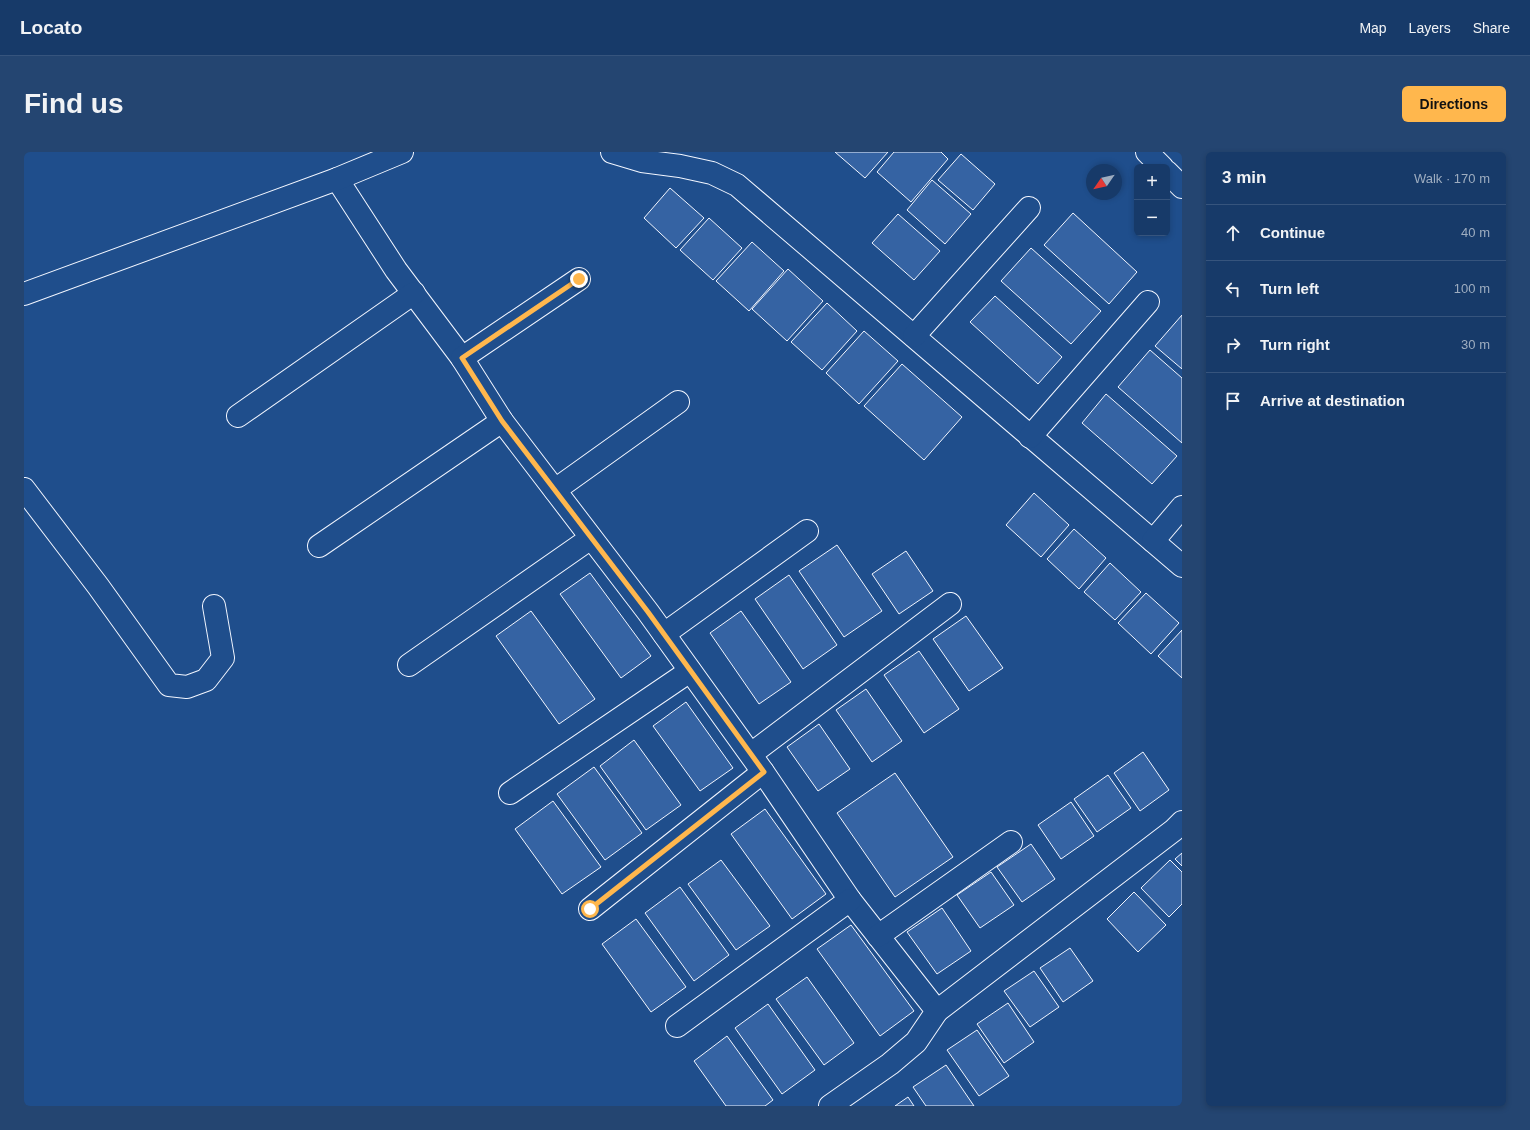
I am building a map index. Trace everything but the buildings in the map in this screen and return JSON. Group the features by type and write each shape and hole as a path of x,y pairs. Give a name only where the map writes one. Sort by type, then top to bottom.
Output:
{"street":[{"path":"24,294 337,179 402,152"},
{"path":"612,152 642,161 680,166 712,173 737,185 1182,566"},
{"path":"1147,152 1159,164"},
{"path":"1170,175 1182,187"},
{"path":"337,179 396,270 462,358 502,421 556,490 664,634 764,772 850,900 937,1011"},
{"path":"914,336 1029,208"},
{"path":"462,358 579,279"},
{"path":"238,416 414,293"},
{"path":"1030,437 1148,302"},
{"path":"556,490 678,402"},
{"path":"319,546 502,421"},
{"path":"24,489 98,586 170,685 187,687 206,680 222,658 214,606"},
{"path":"1153,541 1182,507"},
{"path":"664,634 807,531"},
{"path":"409,665 591,538"},
{"path":"751,754 950,604"},
{"path":"510,793 690,671"},
{"path":"590,909 764,772"},
{"path":"830,1106 890,1064 916,1042 937,1011 1168,835 1182,822"},
{"path":"878,936 1011,842"},
{"path":"677,1026 850,900"}],"route":[{"path":"579,279 462,358 502,421 648,612 764,772 590,909"}]}
